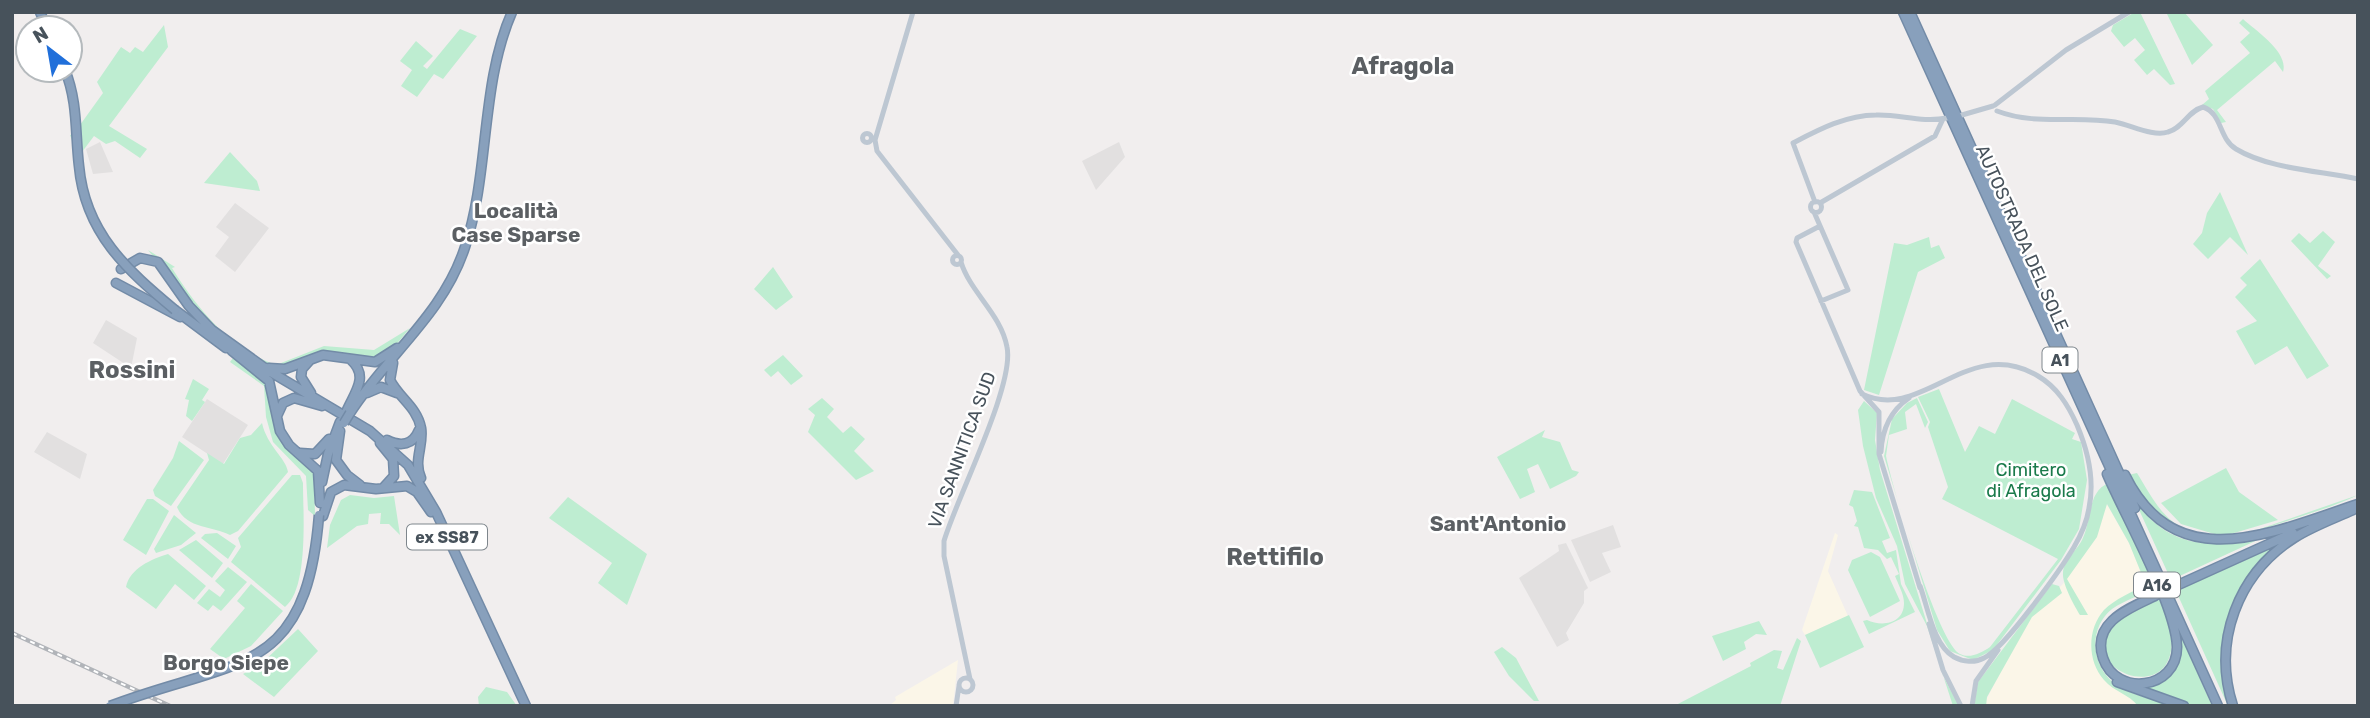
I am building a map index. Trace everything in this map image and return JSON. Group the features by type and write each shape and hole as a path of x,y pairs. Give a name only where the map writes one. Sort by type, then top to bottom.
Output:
{"highway":[{"path":"433,510 417,470 420,424 414,409 399,394 389,374 399,350 440,293 462,244 470,211 494,55 507,12"},
{"path":"320,503 328,454 341,425 350,410 443,295 466,245 476,201 498,59 512,12"},
{"name":"AUTOSTRADA DEL SOLE","path":"1903,12 2051,342 2221,706"},
{"name":"AUTOSTRADA DEL SOLE","path":"1910,12 2221,706"},
{"name":"ex SS87","path":"69,84 77,111 78,165 91,217 118,259 215,340 323,405"},
{"path":"121,269 140,258 158,262 194,313 269,381 274,392 277,422 284,439 318,471 321,515 319,561 310,597 281,640 260,658 229,673 122,706"},
{"path":"116,283 215,340"},
{"name":"A16","path":"2051,342 2176,632 2175,659 2164,675 2151,683 2123,681 2105,665 2101,643 2104,632 2121,612 2155,594"},
{"name":"ex SS87","path":"233,350 370,431 408,465 433,510 524,706"},
{"path":"252,360 279,370 316,356 376,362 399,350"},
{"path":"316,356 305,364 300,377 306,388 323,405 380,443 405,467 433,510"},
{"path":"348,358 358,368 361,381 350,410"},
{"path":"2070,366 2139,501 2155,517 2176,531 2199,539 2235,540 2355,507"},
{"path":"350,410 376,388 399,394"},
{"path":"277,422 279,407 288,400 300,398 323,405"},
{"path":"370,431 401,444 415,438 420,424"},
{"path":"297,452 310,455 320,451 341,425"},
{"path":"341,425 336,460 347,475 363,486"},
{"path":"110,706 228,669 268,646 293,618 306,594 315,561 328,471 341,425"},
{"path":"380,443 393,459 396,472 392,480 381,489"},
{"path":"321,515 335,488 344,485 381,489 401,485 413,488 433,510"},
{"path":"2155,594 2355,507"},
{"path":"2233,706 2226,676 2226,652 2232,616 2245,587 2263,563 2292,539 2355,507"},
{"name":"A16","path":"2155,594 2119,610 2109,619 2100,633 2098,654 2106,672 2123,687 2184,706"}],"main road":[{"path":"877,151 875,140 913,12"},
{"path":"1962,116 1997,107 2066,50 2129,12"},
{"path":"1997,107 2006,115 2035,121 2107,121 2164,133 2176,128 2203,107 2213,113 2225,139 2237,150 2312,172 2358,179"},
{"path":"1818,202 1793,144 1838,122 1877,115 1919,121 1945,119 1935,136 1811,207 1816,212 1848,290 1821,301"},
{"name":"VIA SANNITICA SUD","path":"879,126 863,138 877,151 959,261 992,311 1008,348 1003,388 944,541 944,556 963,632 970,679 974,687 966,692 958,706"},
{"path":"1820,226 1796,241 1861,393 1880,415 1878,442 1882,464 1943,670 1961,706"},
{"path":"1882,464 1881,446 1887,422 1896,409 1914,395 1968,369 1996,364 2017,367 2037,375 2064,400 2087,453 2090,505 2080,537 1976,681 1972,706"},
{"path":"1861,393 1888,400 1914,395"},
{"path":"1920,586 1941,643 1958,659 1977,661 1989,656 2016,625"},
{"name":"VIA SANNITICA SUD","path":"958,706 964,651"},
{"path":"966,692 960,684 970,679"}],"shaded area":[{"path":"100,142 113,172 93,174 86,149"},
{"path":"1119,142 1125,157 1096,190 1082,161"},
{"path":"235,203 269,228 235,272 215,256 229,237 216,227"},
{"path":"106,320 137,338 131,368 93,343"},
{"path":"207,399 248,425 223,464 182,437"},
{"path":"47,432 87,454 80,479 34,452"},
{"path":"2106,503 2129,543 2147,586 2104,610 2092,646 2104,678 2129,694 2138,706 1983,706 2031,613 2063,584"},
{"path":"1613,525 1621,547 1602,553 1611,572 1590,582 1571,540"},
{"path":"1835,533 1838,535 1828,571 1848,616 1805,635 1802,630"},
{"path":"1566,543 1588,588 1584,591 1584,603 1566,633 1569,640 1557,647 1519,578 1559,551 1558,545"},
{"path":"958,660 953,706 889,706 896,700 895,697"}],"green space":[{"path":"2135,12 2140,12 2175,84 2170,85 2154,69 2147,75 2134,60 2145,50 2135,38 2124,47 2111,31 2113,25"},
{"path":"2166,12 2184,12 2213,45 2192,65"},
{"path":"2243,19 2276,50 2284,64 2283,72 2275,61 2217,110 2226,122 2221,123 2213,109 2202,105 2209,99 2205,91 2250,53 2240,42 2250,33 2239,23"},
{"path":"164,25 168,47 109,126 147,149 140,158 115,141 106,144 94,136 82,152 81,144 74,146 70,135 77,133 80,138 80,125 103,93 97,82 121,47 130,53 135,47 143,52"},
{"path":"460,29 477,36 443,79 434,74 417,97 401,86 412,70 400,61 416,41 433,56 423,66 427,69"},
{"path":"230,152 257,181 260,191 204,183"},
{"path":"2220,192 2248,255 2230,237 2208,259 2193,244 2202,233 2207,213"},
{"path":"2323,231 2335,242 2318,266 2331,276 2327,279 2291,241 2299,233 2310,243"},
{"path":"1929,237 1931,248 1939,245 1945,258 1918,272 1879,395 1864,390 1894,243 1907,245"},
{"path":"148,250 175,267 172,268 192,298 216,326 244,349 276,365 324,346 374,350 410,328 390,352 376,361 320,353 291,365 268,366 205,322"},
{"path":"2260,259 2329,366 2307,379 2287,346 2255,365 2236,331 2257,321 2235,297 2247,285 2240,278"},
{"path":"773,267 793,297 776,310 754,289"},
{"path":"783,355 803,376 791,385 778,371 771,377 764,370"},
{"path":"233,358 263,377 272,394 272,414 281,439 314,469 315,516 308,510 306,476 273,442 266,417 264,386 230,362"},
{"path":"193,379 209,389 202,400 205,402 192,421 186,416 189,400 185,399"},
{"name":"Cimitero di Afragola","path":"1939,389 1965,452 1979,426 1995,434 2012,399 2075,433 2072,439 2081,442 2087,480 2079,529 2061,560 1993,650 1973,660 1950,651 1937,630 1908,536 1940,623 1951,644 1964,655 1972,656 1990,647 2058,559 1942,499 1948,487 1928,427 1930,422 1918,397"},
{"path":"822,398 834,409 827,417 843,433 851,426 865,439 854,451 874,471 856,480 808,432 815,415 808,409"},
{"name":"Cimitero di Afragola","path":"1917,398 1928,422 1925,428 1916,404 1905,412 1907,429 1889,435 1886,456 1901,512 1884,456 1892,419 1907,403"},
{"path":"1864,401 1877,413 1875,440 1880,470 1939,663 1927,626 1905,584 1897,546 1876,498 1863,446 1858,410"},
{"path":"262,423 288,472 238,531 230,535 193,523 181,514 177,507 209,460 207,453 224,464 240,438 251,435"},
{"path":"1545,430 1542,437 1560,442 1572,470 1579,472 1550,489 1538,464 1527,469 1535,492 1520,499 1497,457"},
{"path":"179,441 204,460 171,506 155,496 153,490 173,458"},
{"path":"2226,468 2239,492 2278,520 2221,536 2181,524 2161,503"},
{"path":"2137,473 2153,499 2179,526 2203,535 2177,528 2160,516 2143,499 2128,475"},
{"path":"292,475 300,475 303,483 303,549 298,584 293,598 285,607 231,562 241,547 238,538"},
{"path":"2109,483 2156,588 2117,606 2104,618 2096,639 2098,661 2103,671 2120,687 2176,706 2138,706 2108,684 2094,664 2091,645 2098,618 2113,602 2146,585 2129,543 2107,504 2097,537 2067,579 2088,615 2080,615 2063,578 2068,560 2082,540 2093,499 2102,487"},
{"path":"1854,490 1872,492 1890,538 1882,541 1887,553 1896,550 1901,584 1915,612 1869,634 1863,621 1891,622 1903,610 1904,600 1895,576 1899,574 1891,557 1887,559 1878,550 1864,548 1858,527 1854,526 1857,521 1853,507 1849,505"},
{"path":"350,495 374,498 394,496 400,535 389,524 380,524 381,513 369,514 368,524 357,526 327,548 330,525 341,500"},
{"path":"2358,495 2341,503 2255,531"},
{"path":"568,497 647,554 627,605 598,583 612,563 549,518"},
{"path":"147,499 153,499 169,511 146,555 123,540"},
{"path":"2136,503 2168,532 2184,539 2218,543 2277,531 2171,580"},
{"path":"174,515 196,533 181,545 156,553 154,549"},
{"path":"217,533 236,546 228,559 201,538 205,534"},
{"path":"196,540 223,563 212,578 179,550"},
{"path":"2276,545 2243,583 2228,618 2225,657 2228,706 2176,591"},
{"path":"1871,552 1880,557 1900,601 1870,617 1848,570 1852,560"},
{"path":"168,554 206,586 194,600 175,584 156,609 126,587 128,580 137,570"},
{"path":"228,567 247,582 221,611 213,605 208,611 197,603 209,589 220,597 225,590 215,581"},
{"path":"251,584 283,611 251,646 224,659 210,649 245,608 237,601"},
{"path":"2052,584 2059,586 2062,593 2032,617 1987,697 1986,706 1974,706 1978,682"},
{"path":"2161,598 2171,636 2168,660 2156,673 2139,677 2122,672 2108,661 2103,645 2110,627 2126,613"},
{"path":"2168,606 2212,706 2190,706 2119,680 2146,686 2178,661 2180,646"},
{"path":"1849,615 1864,647 1820,668 1805,635"},
{"path":"1759,621 1767,635 1756,634 1744,642 1746,649 1723,661 1712,636"},
{"path":"298,629 318,651 274,697 243,674 262,663"},
{"path":"1797,638 1801,641 1780,706 1674,706 1751,666 1750,663 1774,650 1782,651 1777,668 1783,670"},
{"path":"1502,647 1516,658 1539,701 1534,701 1509,676 1494,652"},
{"path":"1944,677 1959,706 1953,706"},
{"path":"486,687 507,692 517,706 479,706 478,697"}],"railway":[{"path":"12,633 170,706"}],"district":[{"name":"Afragola","path":"1403,66"},
{"name":"Località Case Sparse","path":"516,223"},
{"name":"Rossini","path":"132,370"},
{"name":"Sant'Antonio","path":"1498,524"},
{"name":"Rettifilo","path":"1275,557"},
{"name":"Borgo Siepe","path":"226,663"}]}
